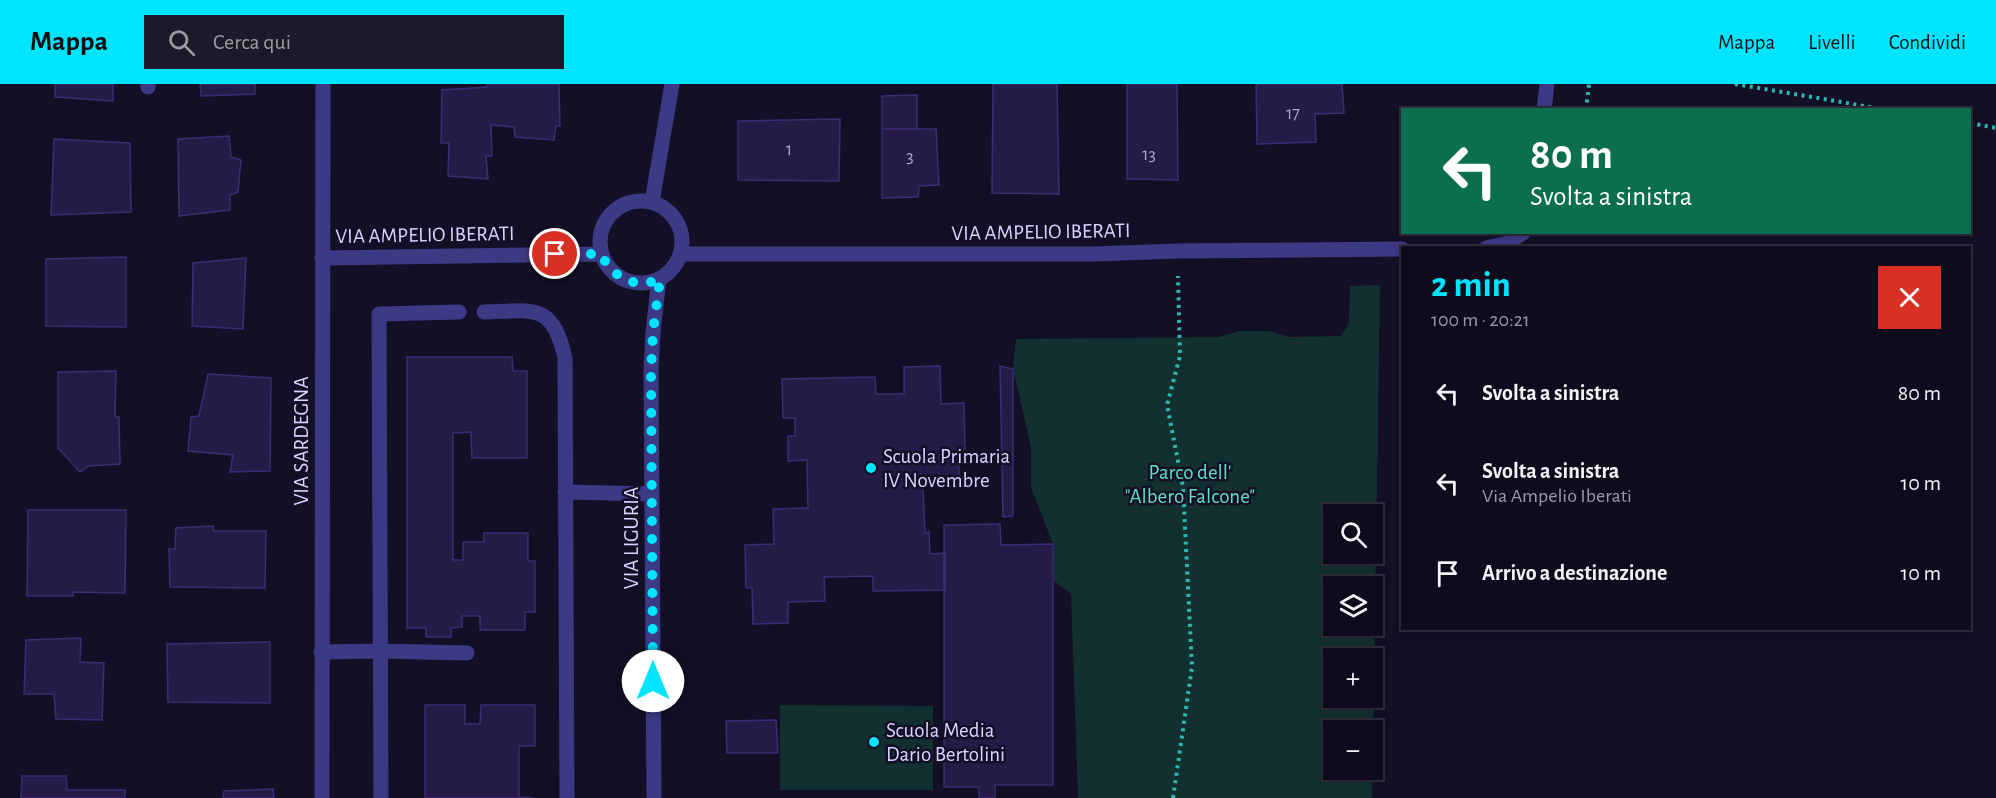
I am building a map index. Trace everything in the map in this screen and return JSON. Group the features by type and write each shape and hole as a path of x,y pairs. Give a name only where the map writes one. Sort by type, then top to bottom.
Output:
{"street":[{"name":"VIA SARDEGNA","path":"322,798 323,84"},
{"path":"652,202 672,84"},
{"path":"1544,108 1546,84"},
{"path":"639,200 652,202 664,207 680,228 682,241 680,254 674,266 660,279 638,283 626,281 615,275 606,265 601,254 602,229 607,218 616,209 639,200"},
{"path":"1495,246 1508,243 1521,234"},
{"name":"VIA AMPELIO IBERATI","path":"680,254 1095,254 1401,249"},
{"name":"VIA AMPELIO IBERATI","path":"322,258 601,254"},
{"name":"VIA LIGURIA","path":"654,798 651,372 653,332 660,279"},
{"path":"484,312 536,311 552,322 561,338 565,358 567,798"},
{"path":"381,798 379,314 459,312"},
{"path":"565,492 652,494"},
{"path":"321,652 467,653"}],"path":[{"path":"1586,108 1589,84"},
{"path":"1735,84 1876,108"},
{"path":"1971,123 1996,128"},
{"path":"1173,798 1191,667 1183,487 1167,405 1180,356 1178,251"}],"green space":[{"name":"Parco dell' \"Albero Falcone\"","path":"1380,285 1377,504 1323,504 1323,564 1376,564 1376,576 1323,576 1323,636 1375,636 1375,648 1323,648 1323,708 1374,708 1373,720 1323,720 1323,780 1372,780 1372,798 1078,798 1071,594 1054,581 1053,544 1031,488 1031,447 1013,369 1016,339 1219,337 1239,331 1269,331 1289,337 1341,336 1349,323 1350,286"},
{"path":"780,705 933,706 933,790 780,790"}],"building":[{"path":"55,84 113,84 113,101 55,97"},
{"path":"200,84 255,84 255,94 201,96"},
{"path":"487,84 559,84 560,126 556,126 554,140 515,137 514,127 491,125 492,156 486,156 488,179 448,176 449,143 441,143 442,90 487,87"},
{"path":"993,84 1057,84 1059,194 992,193"},
{"path":"1127,84 1177,84 1178,180 1127,179"},
{"path":"1256,84 1342,84 1344,113 1315,114 1316,142 1257,144"},
{"path":"917,95 917,129 882,129 882,96"},
{"path":"840,119 839,181 738,180 738,121"},
{"path":"882,129 936,129 939,185 919,186 918,197 882,198"},
{"path":"229,136 231,157 241,160 238,192 230,195 230,210 179,216 178,139"},
{"path":"54,139 130,143 131,212 51,215"},
{"path":"126,257 126,327 46,326 46,259"},
{"path":"246,258 243,329 192,326 193,263"},
{"path":"407,357 512,357 513,371 527,371 527,458 472,458 471,432 453,433 453,560 463,560 463,542 484,542 484,533 528,533 528,561 535,561 535,612 525,612 525,630 480,630 480,616 462,616 462,627 451,628 451,637 426,637 426,628 407,628"},
{"path":"940,366 941,404 964,403 965,449 959,449 959,486 923,486 925,533 929,532 930,554 945,553 945,590 873,591 873,576 824,577 825,601 788,602 788,623 753,624 752,588 746,588 745,545 774,544 773,509 808,508 807,460 788,461 788,436 795,436 795,418 783,418 782,379 875,377 876,394 904,394 904,367"},
{"path":"1000,366 1013,369 1013,516 1003,517"},
{"path":"116,371 115,416 119,417 120,464 89,466 80,472 58,448 58,372"},
{"path":"208,374 271,378 270,471 230,472 233,455 188,451 191,417 199,416"},
{"path":"28,510 126,510 125,593 73,592 73,596 27,596"},
{"path":"1000,524 1001,545 1053,544 1053,785 995,785 995,798 979,798 979,787 944,787 944,525"},
{"path":"213,526 214,531 266,531 265,588 170,587 169,549 175,549 176,528"},
{"path":"81,638 80,662 104,663 102,720 56,719 54,694 24,694 26,640"},
{"path":"270,642 270,703 168,702 167,644"},
{"path":"425,705 465,705 465,724 480,724 481,705 535,705 535,746 519,746 519,797 534,798 425,798"},
{"path":"776,720 778,753 727,753 726,721"},
{"path":"22,776 66,776 67,790 125,790 125,798 21,798"},
{"path":"273,789 274,798 223,798 224,791"}],"place":[{"name":"Scuola Primaria IV Novembre","path":"871,468"},
{"name":"Scuola Media Dario Bertolini","path":"874,742"}],"route":[{"path":"555,254 601,254 606,265 615,275 626,281 638,283 660,279 653,332 651,372 653,681"}]}
